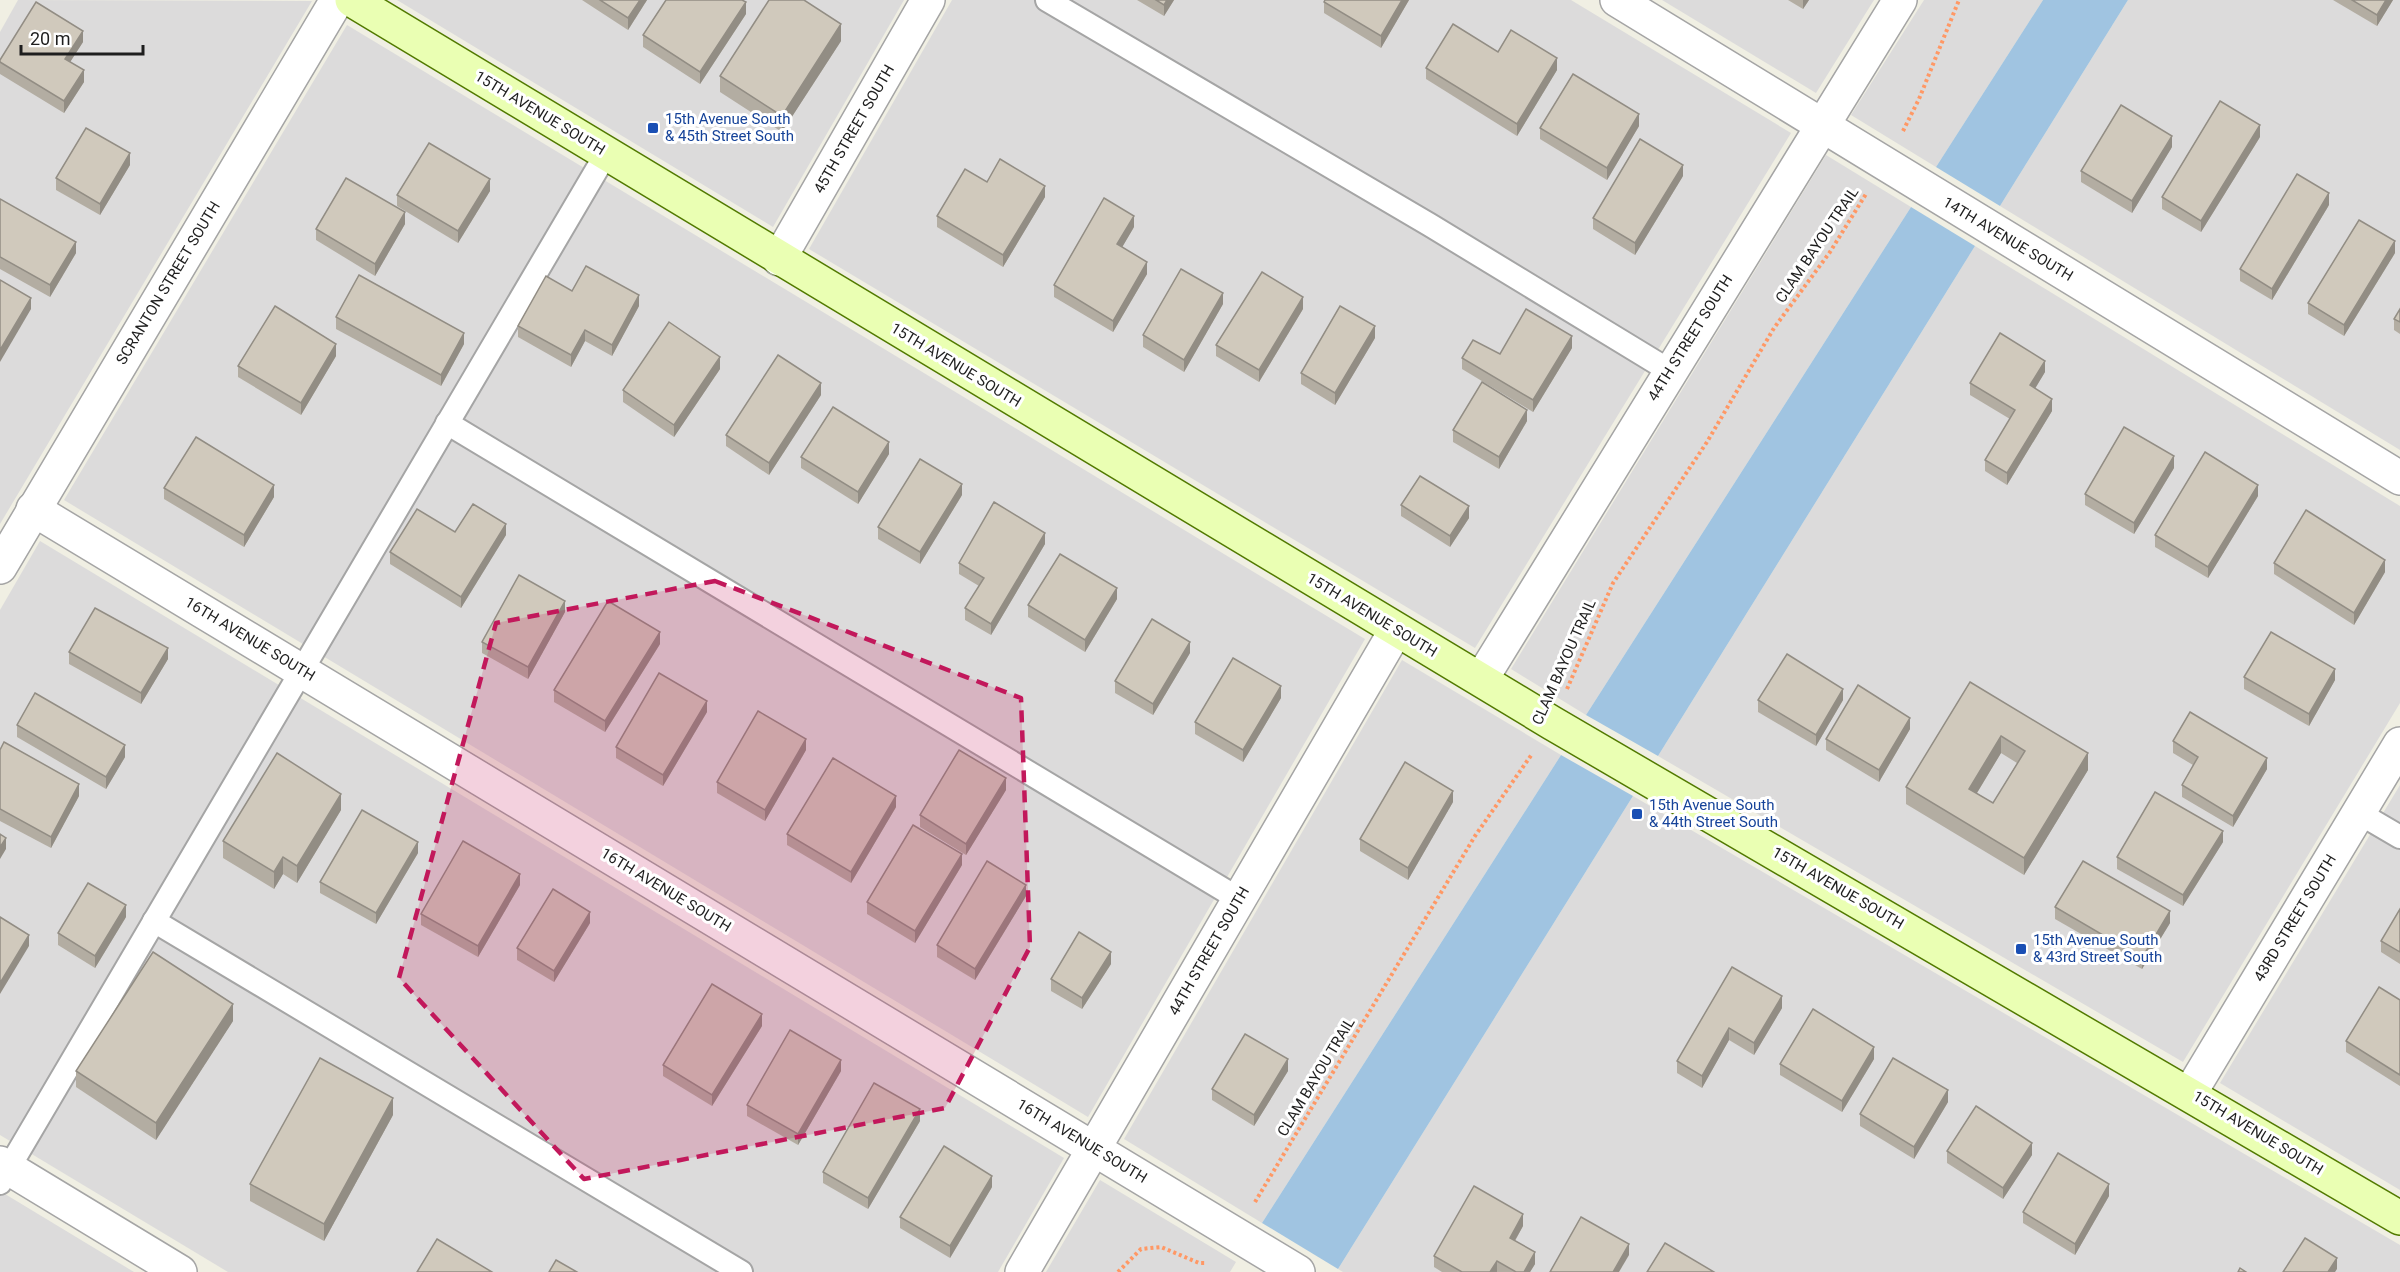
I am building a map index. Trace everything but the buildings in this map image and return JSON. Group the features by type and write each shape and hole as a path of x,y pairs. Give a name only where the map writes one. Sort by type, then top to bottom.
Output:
{"street":[{"name":"SCRANTON STREET SOUTH","path":"0,567 337,0"},
{"name":"15TH AVENUE SOUTH","path":"352,0 1396,630 1482,678 1552,723 2190,1092 2400,1218"},
{"name":"45TH STREET SOUTH","path":"779,259 928,0"},
{"name":"14TH AVENUE SOUTH","path":"1617,0 2400,478"},
{"name":"44TH STREET SOUTH","path":"1482,678 1821,124 1900,0"},
{"name":"16TH AVENUE SOUTH","path":"33,509 1298,1272"},
{"name":"44TH STREET SOUTH","path":"1022,1272 1396,630"},
{"name":"43RD STREET SOUTH","path":"2190,1092 2400,744"},
{"path":"3,1172 180,1272"}],"lane":[{"path":"1047,0 1430,225 1670,371"},
{"path":"3,1172 154,921 606,154"},
{"path":"447,423 1239,899"},
{"path":"2359,813 2400,837"},
{"path":"154,921 741,1272"}],"path":[{"name":"CLAM BAYOU TRAIL","path":"1118,1272 1141,1249 1161,1247 1199,1263 1216,1263 1236,1234 1475,836 1552,723 1612,583 1707,442 1774,328 1830,252 1885,164 1920,99 1959,0"}],"highlighted area":[{"path":"715,581 1021,698 1030,947 945,1108 584,1179 399,978 496,623"}],"shaded area":[{"path":"18,0 312,1 0,524 0,32"},
{"path":"397,0 904,0 773,227"},
{"path":"952,0 1571,0 1791,133 1475,648 809,249"},
{"path":"1662,0 1874,0 1816,93"},
{"path":"1924,0 2043,0 1936,167 1851,115"},
{"path":"2128,0 2400,0 2400,450 2000,206"},
{"path":"347,25 1365,639 1088,1117 64,500"},
{"path":"1826,155 1911,207 1586,715 1511,669"},
{"path":"1975,246 2400,506 2400,703 2183,1062 1658,756"},
{"path":"40,541 1064,1158 998,1272 228,1272 0,1135 0,610"},
{"path":"1402,660 1561,755 1262,1223 1124,1139"},
{"path":"2400,785 2400,1190 2220,1083"},
{"path":"1633,796 2400,1245 2400,1272 1343,1272 1338,1269"},
{"path":"1100,1180 1236,1262 1230,1272 1046,1272"},
{"path":"0,1191 134,1272 0,1272"}],"water":[{"path":"2043,0 2128,0 2000,206 1936,167"},
{"path":"1911,207 1975,246 1658,756 1586,715"},
{"path":"1561,755 1633,796 1338,1269 1262,1223"}],"place":[{"name":"15th Avenue South & 45th Street South","path":"653,128"},
{"name":"15th Avenue South & 44th Street South","path":"1637,814"},
{"name":"15th Avenue South & 43rd Street South","path":"2021,949"}]}
